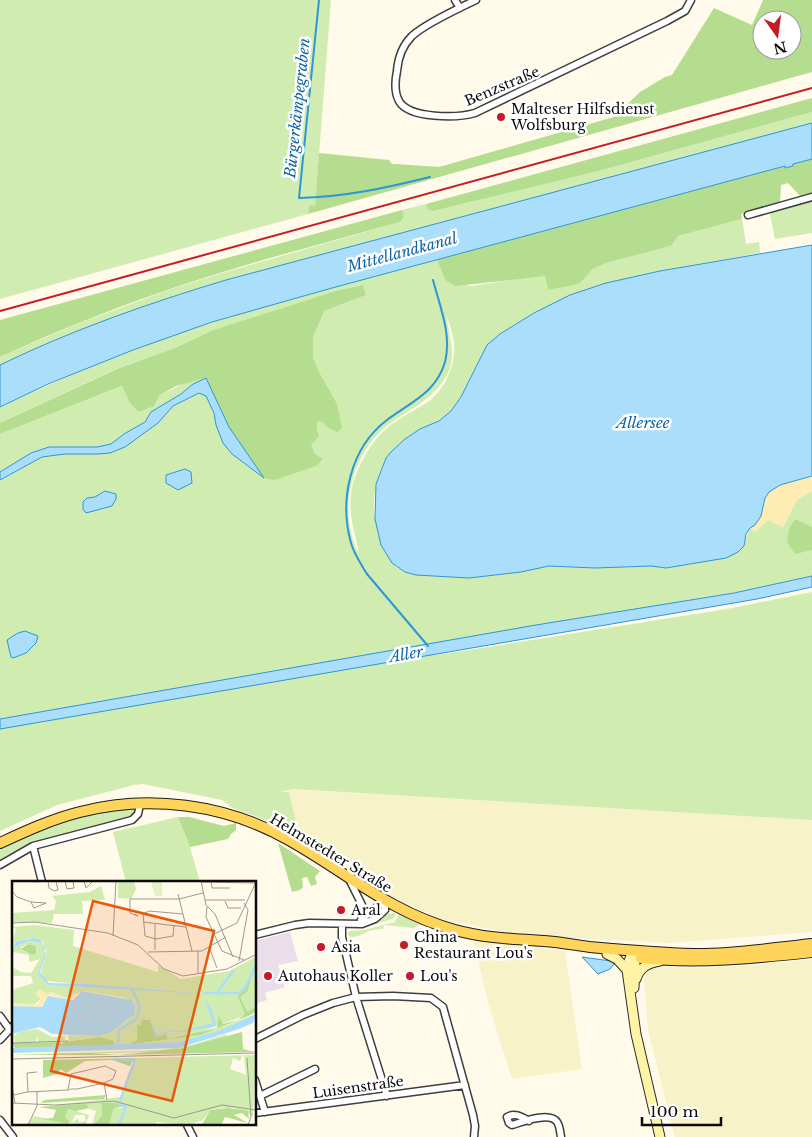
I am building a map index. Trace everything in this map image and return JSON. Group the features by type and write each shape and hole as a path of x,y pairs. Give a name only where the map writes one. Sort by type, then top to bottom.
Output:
{"main road":[{"name":"Helmstedter Straße","path":"0,843 46,823 105,807 140,804 198,807 241,819 287,839 385,902 421,919 472,934 521,940"},
{"path":"521,940 544,941 636,954 664,960"},
{"path":"521,940 544,946 607,954 719,953 812,944"},
{"path":"634,986 642,967 649,963 664,960 720,960 812,952"},
{"path":"607,954 617,959 627,970 636,1034 660,1137"},
{"path":"627,970 636,954"},
{"path":"632,1004 636,954"}],"street":[{"path":"456,0 460,8 476,0"},
{"name":"Benzstraße","path":"460,8 414,35 405,44 400,54 395,84 396,95 400,103 412,111 457,116 476,113 667,22 685,11 691,0"},
{"path":"748,215 812,197"},
{"path":"0,865 33,846 132,820 138,814 140,804"},
{"path":"33,846 42,881"},
{"path":"348,878 362,905 362,919"},
{"path":"256,935 295,925 322,923 342,924 353,924 362,924 375,919 385,910 385,902 353,924"},
{"path":"342,924 342,937 356,997 387,1096"},
{"path":"256,1038 303,1015 333,1003 356,997 394,996 431,998 444,1007 475,1126 474,1137"},
{"path":"0,1016 12,1028 0,1040"},
{"path":"260,1096 315,1069"},
{"path":"256,1083 265,1112"},
{"name":"Luisenstraße","path":"256,1113 465,1085"},
{"path":"529,1121 545,1116 551,1117 558,1122 562,1137"},
{"path":"0,1120 13,1137"},
{"path":"186,1124 193,1137"}],"shaded area":[{"path":"286,789 812,820 812,932 668,943 519,935 441,919 383,893 299,835"},
{"name":"Autohaus Koller","path":"290,932 298,961 278,965 285,987 265,993 267,1000 256,1004 256,941"},
{"path":"473,939 565,951 582,1069 512,1079 489,1006"},
{"path":"812,959 812,1137 675,1137 648,1031 644,979 649,969 657,967 702,968 754,965"}],"green space":[{"path":"0,0 331,0 315,207 309,206 308,214 0,299"},
{"path":"763,0 812,0 812,72 308,214 309,205 315,206 319,153 389,160 392,164 439,167 614,117 640,92 665,77 672,75 714,8 752,25 752,60 802,60 802,10 759,10"},
{"path":"812,98 812,112 595,172 433,211 428,210 426,204"},
{"path":"812,112 812,123 179,294 81,330 0,365 0,357 72,326 165,291 215,275 400,222 404,217 402,210 426,204 428,210 433,211 595,172"},
{"path":"812,159 812,193 801,197 788,183 781,185 780,203 741,214 742,219 678,236 671,246 606,263 593,269 579,284 548,290 545,276 456,286 445,280 437,260 785,166 786,168"},
{"path":"812,193 812,233 775,239 770,214 780,203"},
{"path":"402,210 404,217 400,222 164,291 93,317 0,357 0,320"},
{"path":"742,219 746,244 759,242 760,253 606,283 570,295 534,313 500,334 487,345 461,397 451,411 439,421 413,433 391,452 381,469 376,484 374,514 385,552 396,567 416,575 469,578 521,572 549,566 595,568 651,566 666,568 726,558 742,549 750,528 755,532 768,520 783,527 797,499 812,491 812,576 734,593 429,644 437,655 727,609 812,592 812,820 292,789 281,792 289,792 299,835 232,808 222,800 143,784 57,805 0,831 0,434 123,386 130,403 140,412 155,405 160,395 324,311 366,295 363,285 335,291 213,330 175,348 118,368 0,423 0,407 157,341 239,314 437,260 445,280 471,286 545,276 548,290 579,284 593,269 606,263 671,246 678,236","holes":["447,317 453,336 454,351 453,359 449,375 445,382 429,401 397,420 381,434 369,449 355,477 350,502 359,554 352,538 349,520 349,503 351,485 357,467 375,437 388,425 429,397 448,373 451,366 452,352"]},
{"path":"363,285 366,295 324,311 313,337 313,358 337,404 342,428 337,432 327,427 323,422 317,421 319,436 311,445 315,454 323,459 316,466 274,480 264,478 229,427 205,378 176,386 160,395 154,406 139,412 130,403 122,386 0,434 0,423 119,368 175,348 213,330 335,291"},
{"path":"795,519 812,527 812,550 795,554 787,542 789,529"},
{"path":"136,809 135,813 129,818 32,843 0,862 0,849 33,834 83,817 118,810"},
{"path":"178,817 190,847 200,881 126,881 113,832"},
{"path":"178,817 189,817 224,826 236,823 236,830 228,839 190,847"},
{"path":"278,843 320,871 315,877 317,884 311,886 307,877 302,878 303,887 292,892"},
{"path":"396,913 393,919 354,928 354,926"},
{"path":"399,914 421,924 414,928 384,925 383,929 373,930 354,937 350,937 348,934 349,931 364,930 395,922"}],"sand":[{"path":"812,476 812,491 797,500 783,527 768,520 755,532 750,528 758,520 765,498 771,490 782,484"}],"water":[{"name":"Mittellandkanal","path":"812,123 812,159 793,164 793,166 785,168 785,166 212,322 133,350 48,384 0,407 0,365 55,340 168,298 226,280"},
{"name":"Allersee","path":"812,245 812,476 780,485 769,492 765,498 761,516 746,534 744,546 738,552 726,558 666,568 651,566 595,568 549,566 521,572 469,578 416,575 405,572 392,563 381,545 375,519 376,484 386,458 405,439 420,429 439,421 451,411 461,397 487,345 500,334 534,313 570,295 606,283 660,271"},
{"path":"206,378 229,427 264,478 232,454 223,443 216,425 214,413 206,396 199,393 173,406 158,423 125,447 110,453 65,454 42,457 0,480 0,472 31,453 49,447 97,447 111,444 145,422 151,412 181,394 193,384"},
{"path":"185,469 191,472 192,483 178,490 166,483 166,475"},
{"path":"105,491 116,494 116,499 112,506 86,513 83,509 83,502 87,498 95,497"},
{"name":"Aller","path":"812,576 812,587 757,599 0,729 0,719 536,625 734,593"},
{"path":"25,631 38,636 36,643 26,653 13,658 11,657 7,640"},
{"path":"582,957 611,961 614,964 610,969 598,974"}],"waterway":[{"name":"Bürgerkämpegraben","path":"319,0 299,198 365,191 430,177"},
{"name":"Bürgerkämpegraben","path":"428,646 367,574 360,563 351,543 346,510 351,476 356,460 364,445 387,420 422,396 436,382 441,373 447,352 447,342 442,311 433,280"}],"railway":[{"path":"0,311 812,88"}],"place":[{"name":"Malteser Hilfsdienst Wolfsburg","path":"501,117"},
{"name":"Aral","path":"341,910"},
{"name":"China Restaurant Lou's","path":"404,945"},
{"name":"Asia","path":"321,947"},
{"name":"Autohaus Koller","path":"268,976"},
{"name":"Lou's","path":"410,976"}]}
